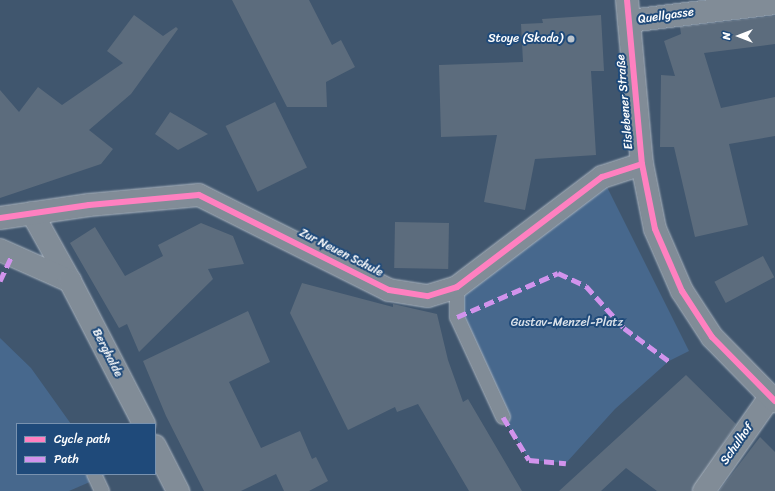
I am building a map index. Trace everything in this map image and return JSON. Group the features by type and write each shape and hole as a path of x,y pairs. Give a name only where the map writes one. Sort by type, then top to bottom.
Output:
{"street":[{"name":"Eislebener Straße","path":"627,0 642,164 655,229 682,292 712,337 773,399"},
{"name":"Quellgasse","path":"629,21 775,3"},
{"name":"Zur Neuen Schule","path":"0,218 32,213 199,195 389,290 428,296 457,287 602,177 642,164"},
{"name":"Berghalde","path":"32,213 70,281 143,423"},
{"path":"0,250 70,281"},
{"name":"Schulhof","path":"704,491 773,399"},
{"path":"156,448 178,491"}],"lane":[{"path":"457,287 457,317 503,417"},
{"path":"94,475 102,491"}],"green space":[{"name":"Gustav-Menzel-Platz","path":"602,177 689,351 669,361 615,409 566,463 529,460 503,417 457,317 457,287"},
{"path":"0,338 31,368 70,423 16,423 16,475 106,475 69,491 0,491"}],"building":[{"path":"232,0 309,0 332,45 341,40 355,67 326,82 327,107 287,107"},
{"path":"134,15 163,36 176,27 178,29 131,94 89,130 113,149 101,164 0,198 0,90 19,112 38,87 62,105 123,63 107,51"},
{"path":"601,15 604,71 591,71 596,155 535,159 525,210 484,202 497,135 441,137 439,65 523,62 521,24 543,23 542,19"},
{"path":"775,16 775,44 704,53 721,108 775,97 775,136 729,144 748,225 695,237 674,147 660,147 661,75 675,76 664,41 681,34 680,27"},
{"path":"275,102 307,168 258,192 226,126"},
{"path":"170,112 208,134 178,150 155,134"},
{"path":"395,222 449,223 448,269 394,268"},
{"path":"201,223 233,236 244,264 208,269 213,279 139,352 127,324 119,328 70,243 95,227 125,276 163,256 158,245"},
{"path":"763,256 774,277 726,303 714,282"},
{"path":"302,283 393,307 393,304 437,314 448,360 463,402 468,399 522,491 469,491 418,404 397,412 395,407 348,430 290,313"},
{"path":"248,311 270,362 229,382 261,448 300,431 312,459 316,457 328,481 309,491 284,491 276,474 241,491 204,491 166,416 143,361"},
{"path":"686,375 736,424 692,491 657,491 626,468 601,491 559,491"},
{"path":"760,437 775,452 775,491 719,491"}],"marked path":[{"path":"0,281 11,257"},
{"path":"457,317 558,273 586,286 624,328 669,361"},
{"path":"503,417 529,460 566,463"}],"cycle path":[{"path":"627,0 642,164 655,229 682,291 712,337 775,401"},
{"path":"0,218 89,205 199,195 389,290 428,296 457,287 602,177 642,164"}],"place":[{"name":"Stoye (Skoda)","path":"571,39"}]}
